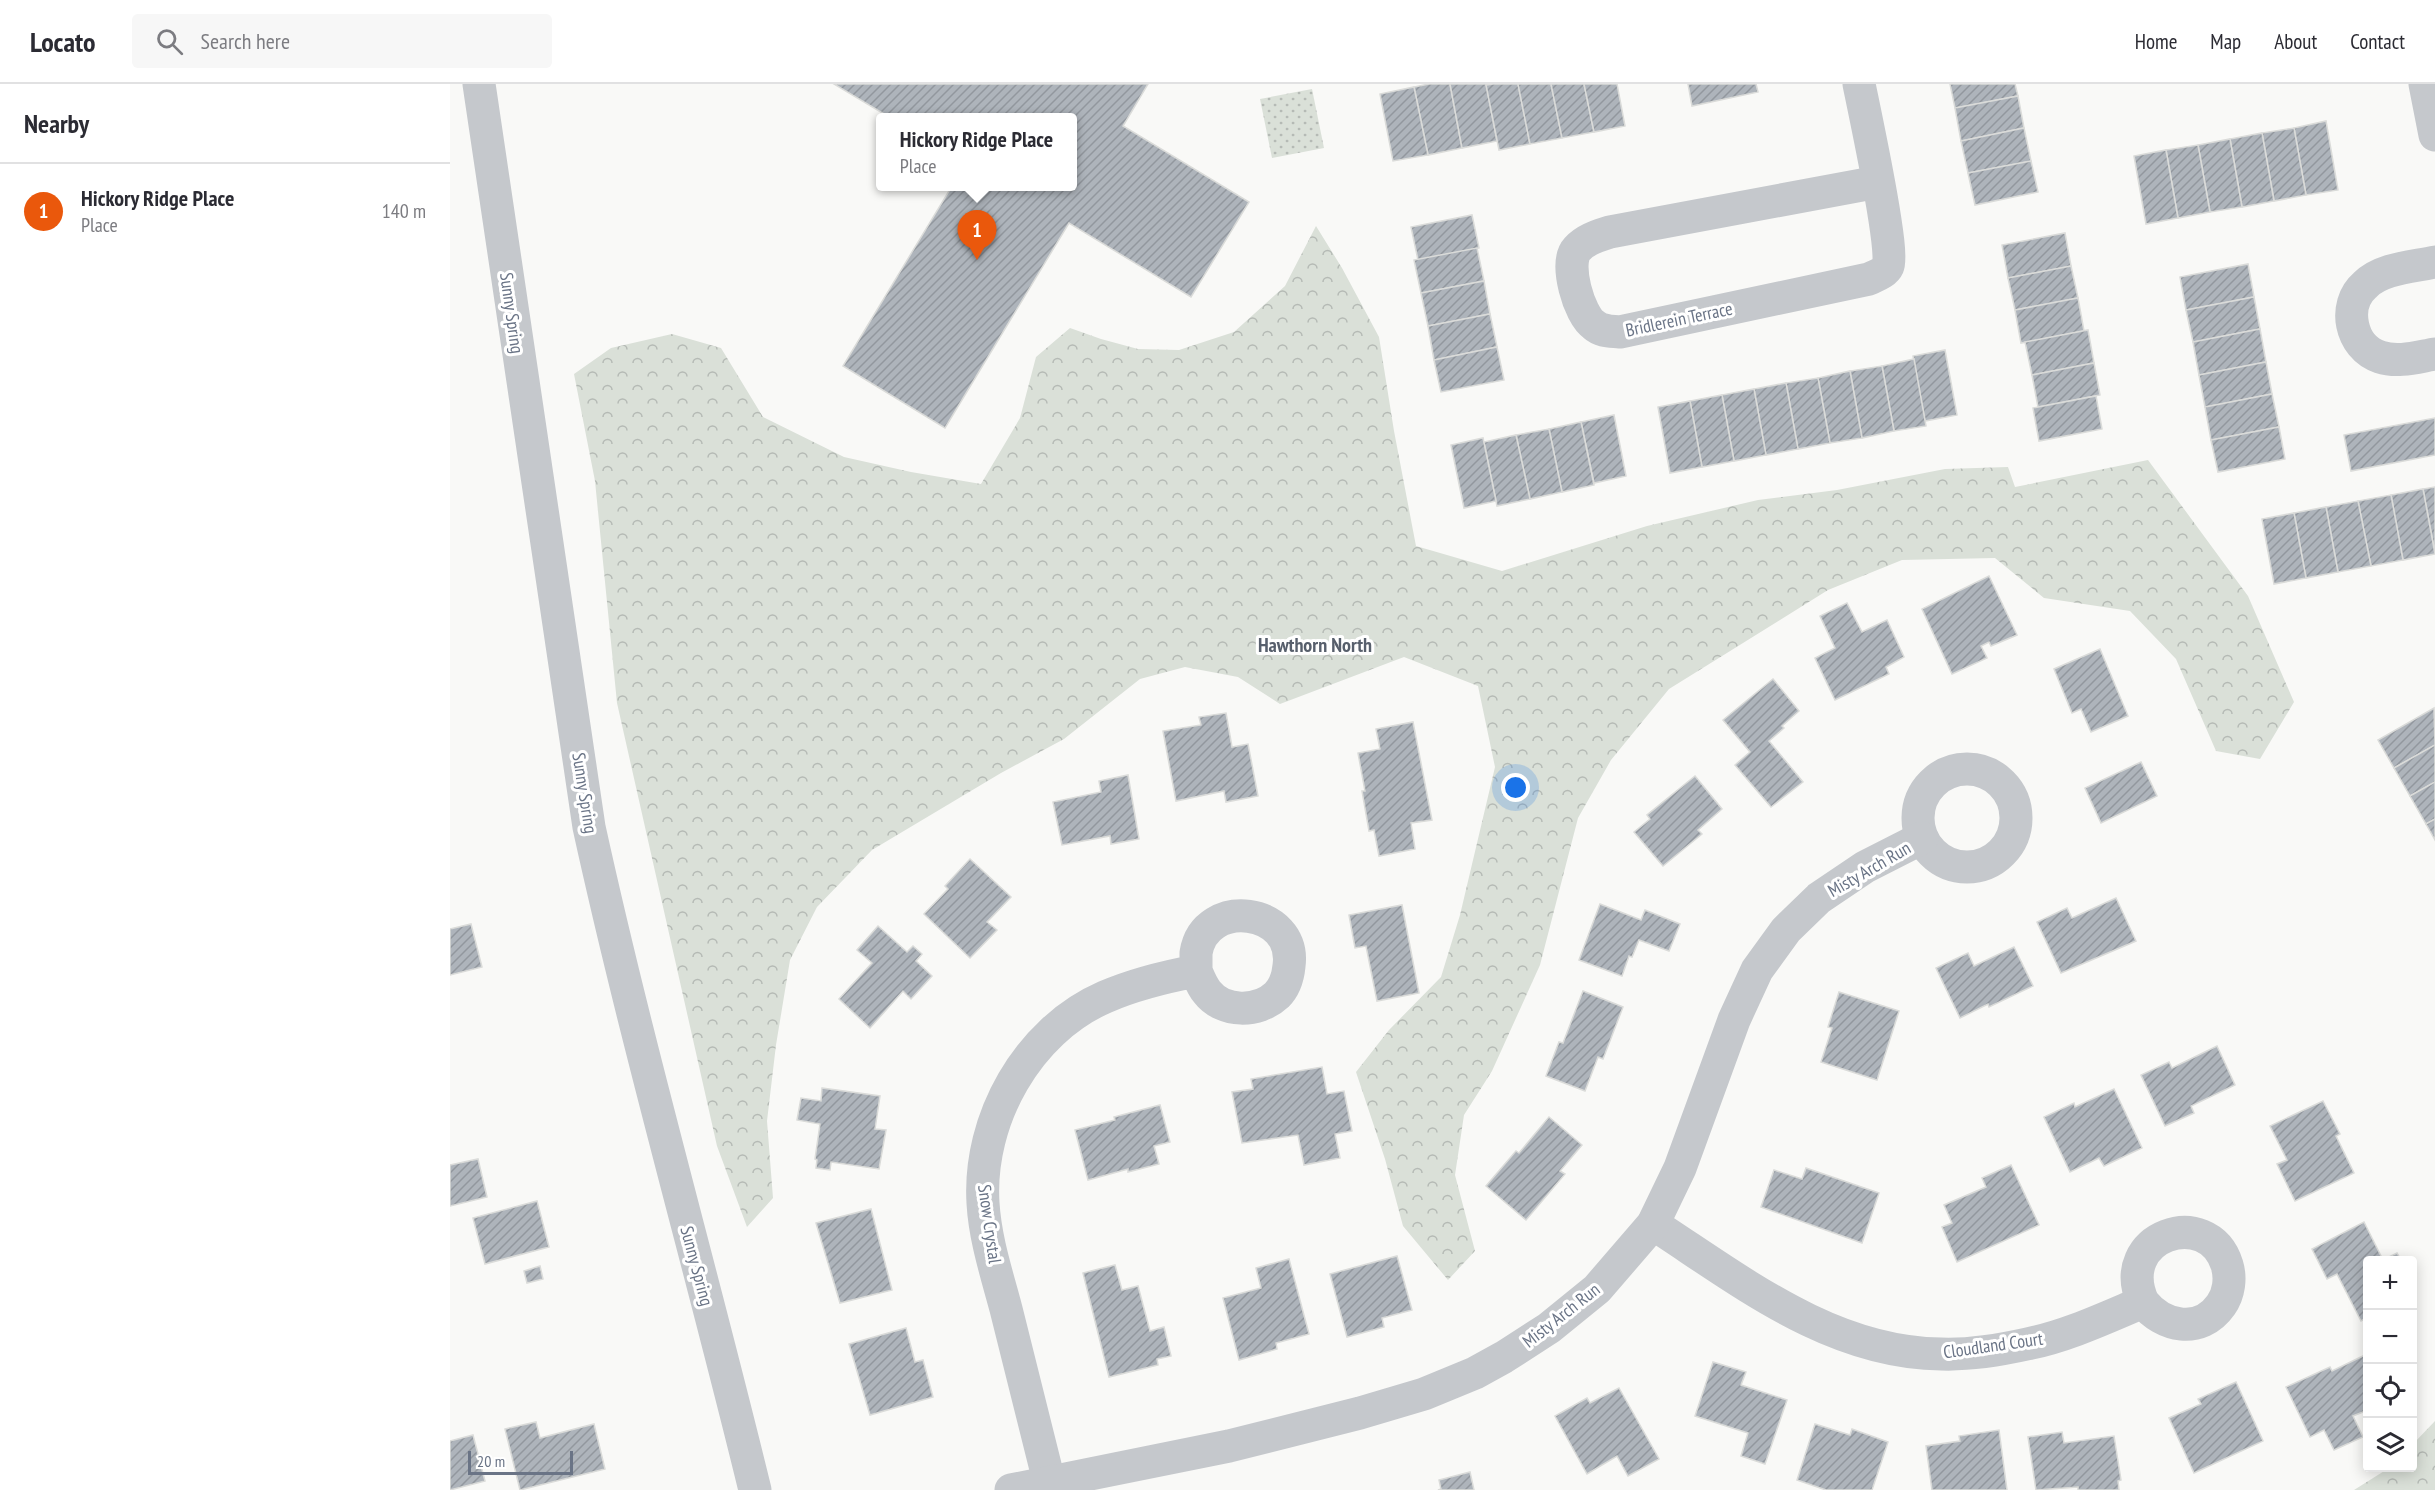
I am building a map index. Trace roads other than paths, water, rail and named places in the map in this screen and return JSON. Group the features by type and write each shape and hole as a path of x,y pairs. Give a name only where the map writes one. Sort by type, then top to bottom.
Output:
{"street":[{"name":"Sunny Spring","path":"479,84 589,827 651,1093 755,1490"},
{"name":"Bridlerein Terrace","path":"1859,84 1878,182 1889,253 1888,266 1882,272 1869,279 1620,332 1604,332 1592,324 1582,312 1571,268 1575,250 1588,240 1610,232 1878,182"},
{"path":"2425,84 2435,135"},
{"path":"2435,262 2381,275 2365,284 2354,298 2352,312 2354,332 2363,346 2379,357 2400,360 2435,354"},
{"name":"Misty Arch Run","path":"1011,1490 1229,1446 1424,1394 1475,1373 1549,1328 1597,1289 1653,1224 1680,1168 1734,1020 1757,970 1785,930 1820,898 1865,867 1922,838"},
{"name":"Snow Crystal","path":"1049,1481 991,1251 983,1204 983,1167 991,1128 1007,1090 1035,1049 1068,1020 1103,998 1151,979 1196,971"},
{"name":"Cloudland Court","path":"1653,1224 1771,1301 1814,1324 1856,1339 1896,1349 1941,1354 2028,1344 2077,1329 2143,1302"}],"place":[{"name":"Hickory Ridge Place","path":"977,260"}],"district":[{"name":"Hawthorn North","path":"1315,645"}]}
